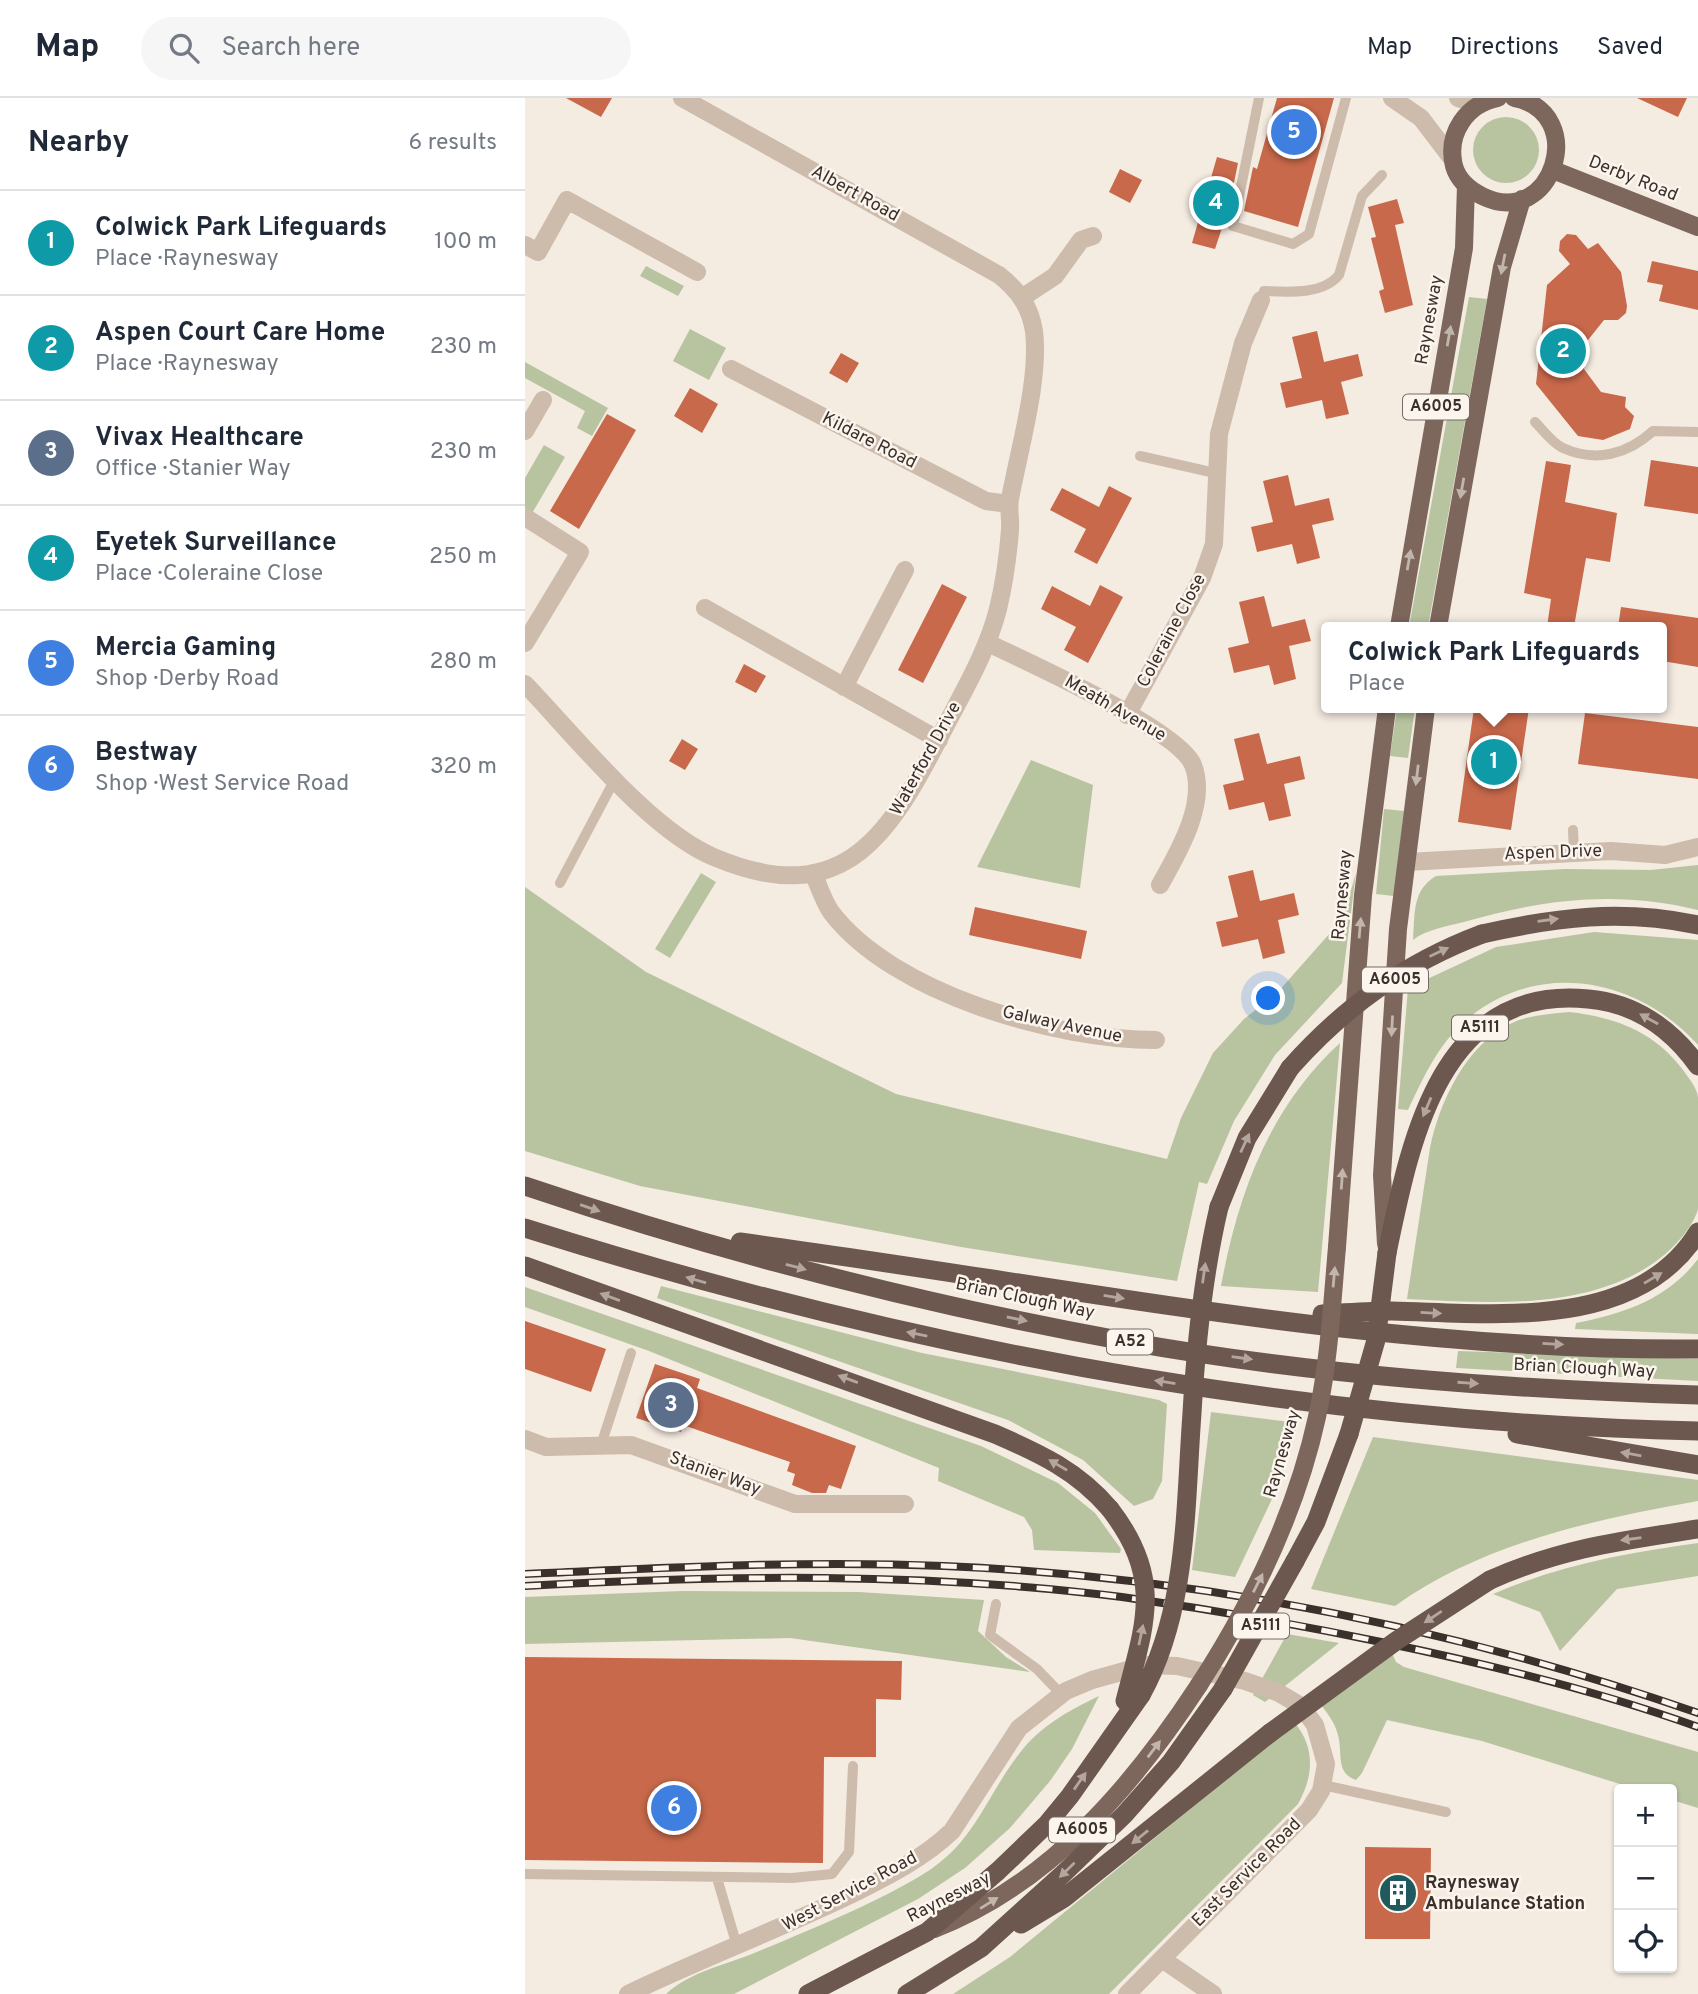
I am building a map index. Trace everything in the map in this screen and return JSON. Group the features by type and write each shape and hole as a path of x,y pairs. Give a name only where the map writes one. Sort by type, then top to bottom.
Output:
{"highway":[{"path":"927,1932 999,1871 1047,1824 1116,1730 1159,1652 1178,1577 1205,1268 1219,1207 1247,1138 1268,1099 1290,1068 1313,1042 1384,982 1440,951 1482,934 1547,919 1609,915 1666,919 1698,925"},
{"name":"A5111","path":"907,1994 981,1948 1124,1815 1171,1762 1219,1681 1287,1577 1336,1473 1376,1340 1387,1253 1400,1191 1426,1108 1457,1051 1496,1017 1533,1001 1555,998 1603,1000 1625,1007 1662,1027 1698,1066"},
{"name":"Brian Clough Way","path":"525,1186 659,1231 878,1289 1125,1341 1298,1366 1453,1382 1698,1395"},
{"name":"A52","path":"525,1228 650,1267 843,1319 1076,1368 1402,1415 1593,1429 1698,1431"},
{"path":"659,1231 1265,1317 1481,1340 1698,1349"},
{"path":"1265,1317 1390,1311 1487,1315 1535,1313 1581,1305 1621,1293 1662,1272 1679,1258 1698,1232"},
{"path":"525,1266 995,1434 1063,1467 1087,1485 1110,1509 1134,1547 1146,1581 1147,1609 1133,1698"},
{"path":"1402,1415 1698,1465"},
{"path":"981,1948 1064,1898 1270,1733 1396,1640 1490,1580 1536,1559 1605,1542 1698,1529"},
{"name":"Raynesway","path":"807,1994 927,1932"}],"main road":[{"path":"1466,185 1492,201 1522,199 1542,186 1553,170 1556,138 1543,106 1514,98"},
{"path":"1453,160 1456,130 1463,118 1487,101"},
{"name":"A6005","path":"1453,160 1456,173 1466,185"},
{"name":"Derby Road","path":"1553,170 1698,227"},
{"name":"Raynesway","path":"1400,622 1464,248 1466,185"},
{"name":"A6005","path":"1440,622 1502,267 1522,199"},
{"name":"Raynesway","path":"927,1932 988,1905 1059,1853 1123,1790 1199,1685 1229,1638 1262,1574 1294,1491 1317,1418 1337,1247 1363,895 1386,713"},
{"name":"A6005","path":"1387,1253 1382,1175 1398,929 1425,713"}],"street":[{"name":"Albert Road","path":"682,98 999,275 1023,297"},
{"path":"1392,98 1421,118 1453,160"},
{"path":"1458,98 1487,101"},
{"path":"525,246 538,252 568,200 697,272"},
{"path":"1023,297 1055,276 1081,240 1093,236"},
{"name":"Waterford Drive","path":"525,684 660,823 713,857 771,874 813,873 847,862 883,832 912,789 988,643 998,607 1011,527 1009,504 1034,367 1034,333 1023,297"},
{"name":"Coleraine Close","path":"1127,715 1202,578 1214,544 1215,473 1219,433 1243,343 1261,300"},
{"name":"Kildare Road","path":"731,369 986,501 1009,504"},
{"path":"525,431 543,400"},
{"path":"525,517 580,552 525,643"},
{"path":"844,687 905,570"},
{"path":"705,608 939,740"},
{"name":"Meath Avenue","path":"988,643 1127,715 1177,745 1193,765 1197,789 1185,842 1160,885"},
{"name":"Aspen Drive","path":"1407,862 1512,854 1611,851 1665,855 1698,848"},
{"name":"Galway Avenue","path":"813,873 826,903 841,922 885,961 932,988 1033,1022 1128,1040 1156,1040"},
{"name":"Stanier Way","path":"525,1439 547,1447 631,1445 795,1504 905,1504"},
{"name":"West Service Road","path":"628,1994 693,1962 776,1931 876,1882 938,1844 952,1831 1019,1728 1061,1694 1113,1673 1146,1665 1219,1681"},
{"name":"East Service Road","path":"1127,1994 1296,1826 1309,1810 1323,1784 1326,1764 1323,1746 1315,1725 1301,1706 1279,1693 1219,1681"},
{"path":"1162,1959 1213,1994"}],"lane":[{"path":"1259,98 1233,226 1293,244 1308,234 1346,98"},
{"path":"1261,300 1264,291 1291,292 1333,283 1339,275 1362,196 1382,175"},
{"path":"1535,422 1561,448 1602,455 1621,453 1632,448 1653,431 1698,432"},
{"path":"1140,456 1215,473"},
{"path":"560,883 616,779"},
{"path":"1573,831 1574,854"},
{"path":"601,1445 631,1353"},
{"path":"996,1604 990,1635 1037,1669 1061,1694"},
{"path":"525,1874 792,1878 832,1874 849,1852 853,1766"},
{"path":"1323,1784 1446,1812"},
{"path":"717,1878 737,1946"}],"green space":[{"path":"1499,117 1513,117 1525,122 1534,131 1539,150 1537,163 1530,174 1513,183 1499,183 1487,178 1478,169 1473,157 1473,143 1478,131 1487,122"},
{"path":"646,266 684,286 678,296 640,276"},
{"path":"1469,297 1487,299 1429,622 1410,622"},
{"path":"690,329 726,348 709,380 673,361"},
{"path":"525,362 608,408 592,436 577,428 585,411 525,378"},
{"path":"544,445 565,457 531,515 525,511 525,478"},
{"path":"1396,713 1414,713 1408,758 1390,756"},
{"path":"1031,760 1093,785 1080,888 977,867"},
{"path":"1384,809 1404,811 1394,896 1376,894"},
{"path":"1698,865 1698,910 1639,900 1551,903 1444,927 1413,940 1416,904 1423,888 1436,876 1565,869 1651,870"},
{"path":"701,873 716,882 670,958 655,949"},
{"path":"1356,873 1342,983 1275,1055 1234,1121 1207,1184 1199,1182 1177,1281 961,1247 640,1186 525,1151 525,887 646,972 896,1094 1167,1159 1181,1118 1213,1053 1244,1019 1277,993 1330,933 1345,910"},
{"path":"1594,932 1698,940 1698,1045 1674,1022 1646,1004 1617,991 1586,984 1555,983 1523,989 1493,1001 1455,1030 1439,1051 1408,1110 1398,1109 1408,988 1496,947"},
{"path":"1569,1012 1617,1022 1646,1036 1672,1057 1694,1086 1698,1097 1698,1209 1691,1224 1668,1252 1655,1262 1628,1278 1598,1289 1567,1296 1502,1302 1407,1299 1430,1148 1440,1113 1457,1077 1480,1046 1510,1024 1531,1017"},
{"path":"1340,1043 1318,1292 1221,1286 1237,1218 1260,1154 1294,1095 1315,1068"},
{"path":"1698,1259 1698,1334 1575,1329 1576,1323 1611,1315 1659,1294 1673,1285"},
{"path":"661,1286 922,1353 1159,1400 1167,1404 1162,1481 1153,1499 1134,1506 1083,1460 1008,1420 657,1298"},
{"path":"525,1287 981,1446 1058,1483 1095,1513 1121,1549 1120,1553 1034,1550 1032,1530 1024,1517 938,1481 939,1468 649,1351 525,1307"},
{"path":"1458,1351 1698,1359 1698,1381 1456,1368"},
{"path":"1211,1412 1298,1423 1280,1482 1235,1577 1192,1570"},
{"path":"1373,1437 1698,1480 1698,1501 1579,1526 1502,1550 1429,1584 1395,1606 1311,1589"},
{"path":"1698,1543 1698,1576 1617,1589 1560,1651 1540,1612 1493,1594 1543,1575 1594,1561"},
{"path":"683,1591 859,1592 984,1600 978,1631 1006,1657 1030,1672 790,1638 525,1644 525,1597"},
{"path":"1287,1634 1339,1643 1265,1702 1253,1695"},
{"path":"1392,1653 1396,1662 1404,1667 1698,1752 1698,1808 1677,1802 1677,1784 1620,1784 1482,1741 1387,1720 1362,1773 1356,1780 1349,1777 1342,1767 1337,1731 1321,1705"},
{"path":"1099,1696 1072,1749 1050,1781 1010,1828 965,1868 918,1899 734,1994 666,1994 695,1975 840,1916 885,1896 925,1873 956,1848 968,1833 1007,1770 1027,1744 1055,1720"},
{"path":"1295,1723 1306,1743 1310,1763 1307,1784 1298,1804 1109,1994 953,1994 1010,1957"}],"building":[{"path":"566,98 612,98 601,117"},
{"path":"1277,98 1334,98 1298,227 1244,211 1253,167 1257,169"},
{"path":"1637,98 1687,98 1678,117"},
{"path":"1217,157 1238,163 1229,207 1215,249 1192,243"},
{"path":"1120,169 1142,180 1130,203 1109,192"},
{"path":"1397,199 1404,223 1395,225 1413,305 1385,313 1379,291 1384,289 1371,238 1376,237 1368,207"},
{"path":"1567,234 1576,235 1588,249 1598,243 1621,272 1627,306 1626,313 1618,320 1604,320 1588,340 1584,369 1601,392 1626,397 1625,407 1634,416 1630,429 1603,440 1578,436 1536,384 1547,285 1570,264 1559,251 1560,241"},
{"path":"1652,261 1698,271 1698,310 1659,301 1663,285 1647,282"},
{"path":"1317,331 1324,362 1358,354 1363,376 1341,382 1349,414 1326,419 1322,400 1286,408 1280,383 1302,378 1292,337"},
{"path":"841,353 859,363 847,383 829,373"},
{"path":"690,388 718,404 702,433 674,416"},
{"path":"607,414 636,430 579,529 550,511"},
{"path":"1651,460 1698,467 1698,514 1644,506"},
{"path":"1546,461 1571,465 1565,502 1617,513 1610,562 1586,558 1575,622 1548,622 1551,599 1524,593"},
{"path":"1288,475 1295,506 1329,498 1334,520 1312,525 1320,558 1297,564 1292,544 1257,552 1251,527 1273,522 1263,481"},
{"path":"1109,486 1132,498 1097,564 1074,552 1086,529 1050,510 1062,488 1099,507"},
{"path":"942,584 967,597 923,683 898,670"},
{"path":"1100,585 1123,597 1088,663 1064,650 1076,627 1041,609 1052,586 1090,606"},
{"path":"1264,596 1272,627 1305,619 1311,641 1289,646 1296,679 1274,685 1269,665 1234,673 1228,648 1249,643 1239,602"},
{"path":"1621,607 1698,618 1698,667 1667,662 1667,622 1619,622"},
{"path":"744,664 766,676 756,693 735,682"},
{"path":"1473,713 1528,713 1511,830 1458,822"},
{"path":"1585,713 1698,727 1698,779 1578,764"},
{"path":"1259,733 1267,764 1300,756 1305,779 1284,784 1291,816 1269,821 1264,802 1229,810 1223,785 1244,780 1234,739"},
{"path":"682,739 698,749 685,770 669,761"},
{"path":"1253,870 1260,901 1294,893 1299,915 1278,920 1285,953 1263,959 1258,939 1222,947 1216,922 1238,917 1228,876"},
{"path":"975,907 1087,931 1081,959 969,935"},
{"path":"525,1321 606,1349 591,1392 525,1369"},
{"path":"655,1364 700,1379 697,1388 856,1446 841,1489 829,1485 826,1493 812,1493 792,1485 795,1474 787,1471 790,1462 683,1425 681,1432 636,1418"},
{"path":"525,1657 902,1661 901,1700 876,1699 876,1757 824,1757 823,1863 525,1860"},
{"name":"Raynesway Ambulance Station","path":"1365,1847 1431,1848 1430,1939 1365,1939"}],"railway":[{"path":"525,1574 734,1566 892,1564 1040,1572 1136,1582 1232,1595 1420,1632 1514,1656 1698,1713"},
{"path":"525,1586 824,1578 973,1583 1122,1597 1284,1623 1461,1659 1581,1690 1698,1727"}],"place":[{"name":"Mercia Gaming","path":"1294,132"},
{"name":"Eyetek Surveillance","path":"1216,203"},
{"name":"Aspen Court Care Home","path":"1563,351"},
{"name":"Colwick Park Lifeguards","path":"1494,762"},
{"name":"Vivax Healthcare","path":"671,1405"},
{"name":"Bestway","path":"674,1808"},
{"name":"Raynesway Ambulance Station","path":"1398,1893"}]}
